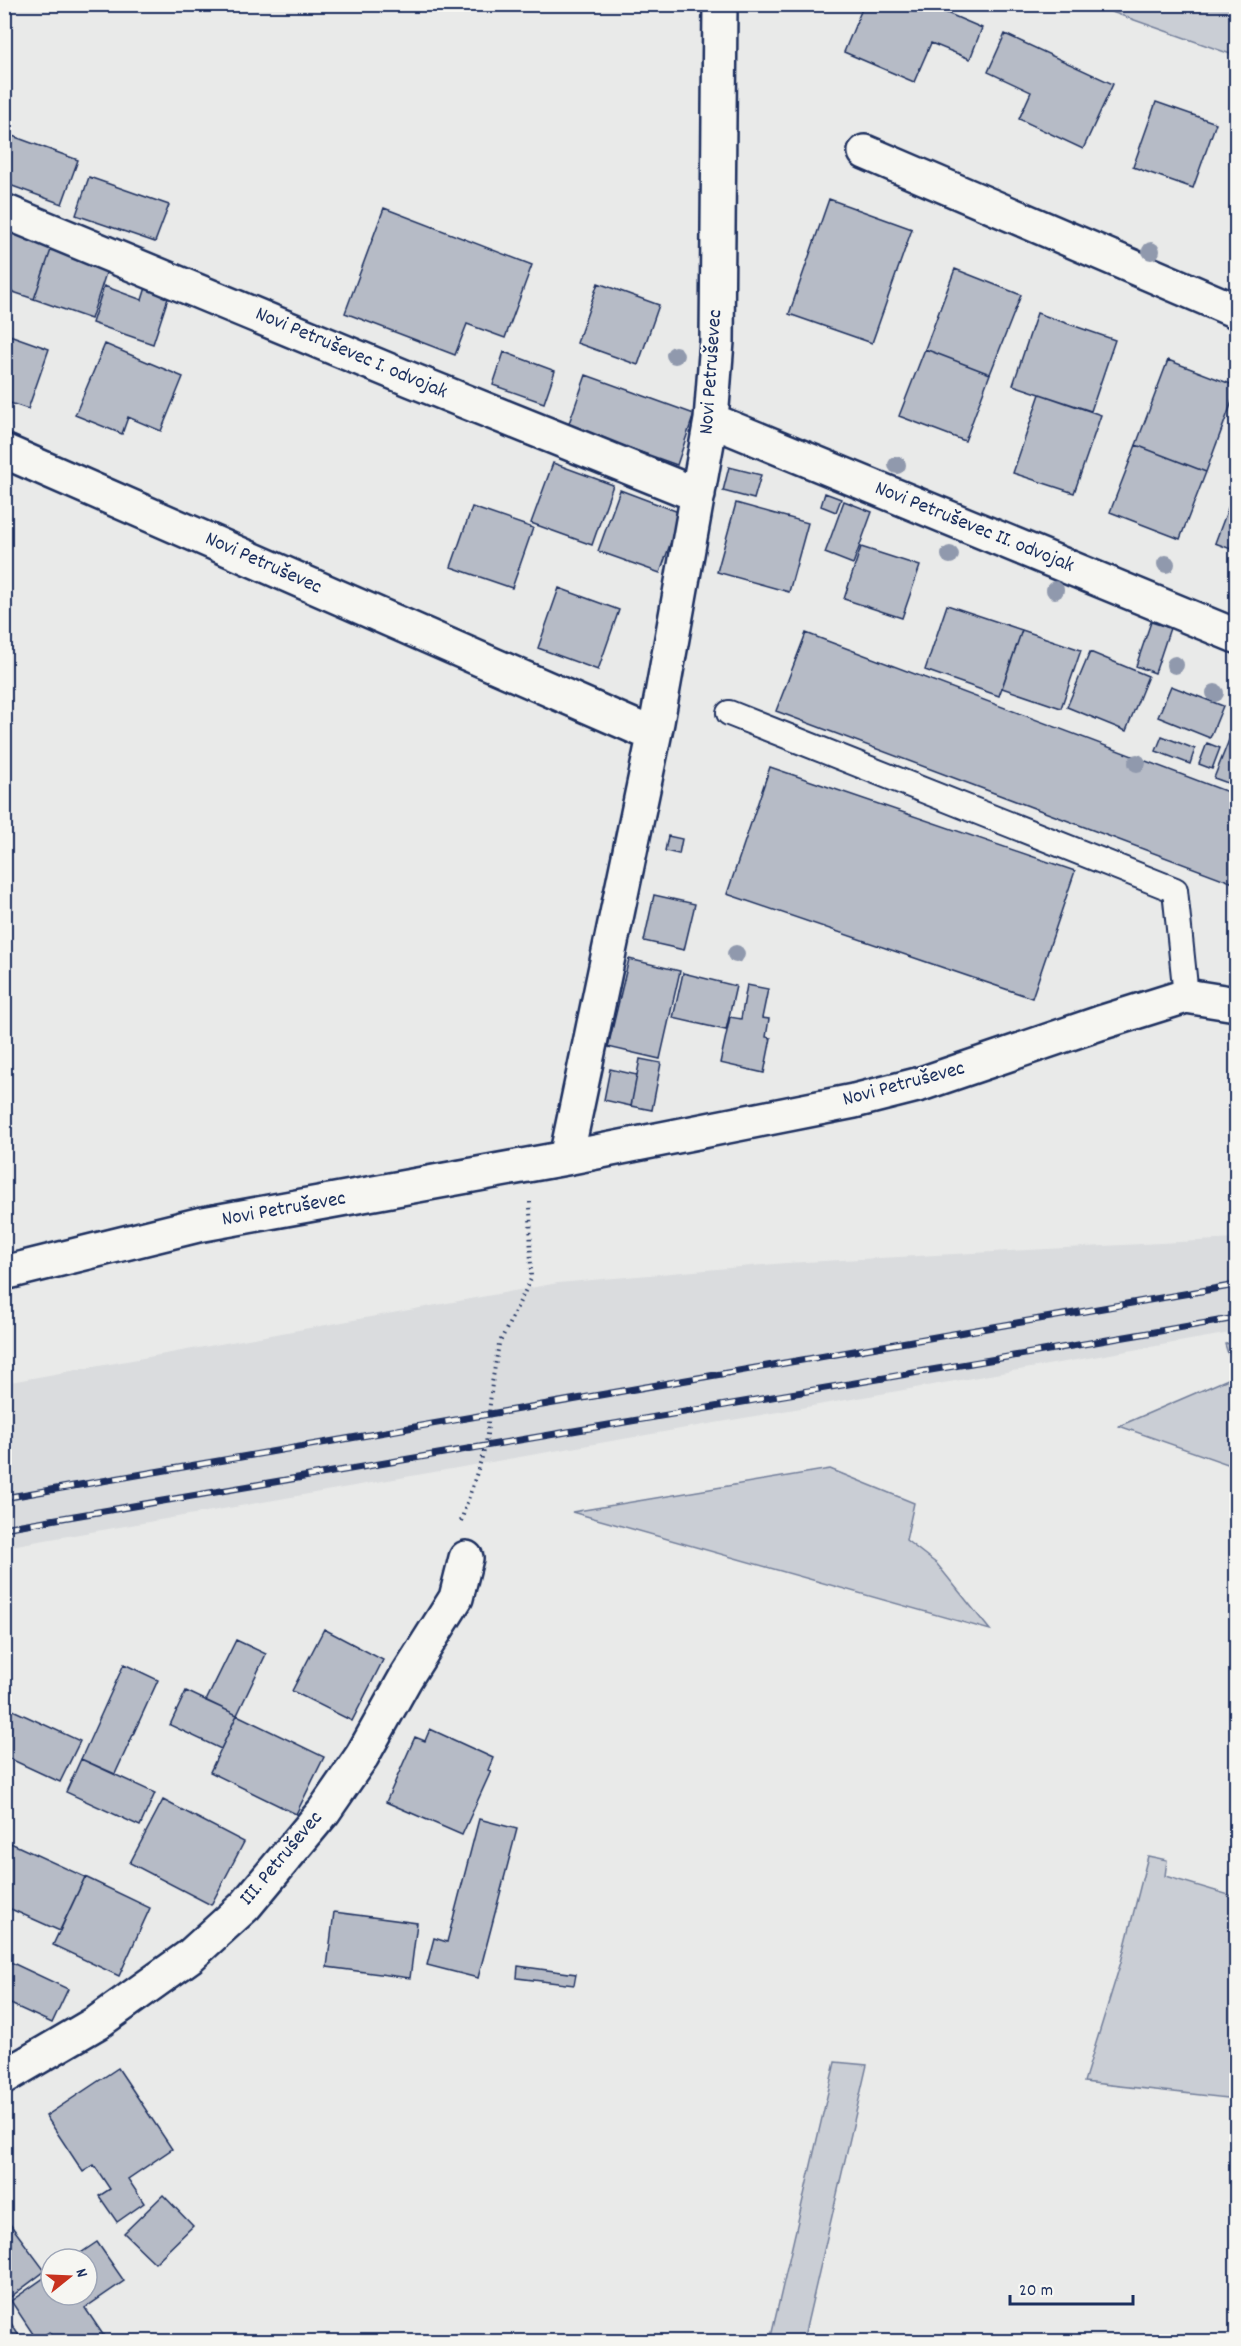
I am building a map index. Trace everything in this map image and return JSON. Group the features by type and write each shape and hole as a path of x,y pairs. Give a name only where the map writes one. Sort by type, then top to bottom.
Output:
{"street":[{"name":"Novi Petruševec","path":"566,1158 654,735 711,420 717,341 720,4"},
{"path":"865,152 1236,310"},
{"name":"Novi Petruševec I. odvojak","path":"4,211 412,380 698,495"},
{"name":"Novi Petruševec II. odvojak","path":"711,420 1236,636"},
{"name":"Novi Petruševec","path":"4,451 654,735"},
{"name":"Novi Petruševec","path":"4,1273 198,1225 530,1165 854,1101 921,1084 1186,996 1236,1004"},
{"name":"III. Petruševec","path":"4,2077 98,2022 190,1956 245,1906 324,1811 362,1756 405,1679 456,1598 466,1558"}],"lane":[{"path":"729,713 1175,890 1186,996"}],"path":[{"path":"466,1558 459,1529 486,1445 492,1383 499,1344 531,1279 530,1165"}],"shaded area":[{"path":"1092,5 1236,5 1236,56"},
{"path":"1236,1239 1236,1332 5,1547 5,1383 558,1283 786,1263"},
{"path":"1236,1342 1236,1467 1119,1426 1235,1376 1225,1344"},
{"path":"830,1469 914,1503 906,1540 937,1564 990,1630 572,1512"},
{"path":"1148,1856 1167,1860 1165,1876 1236,1897 1236,2099 1084,2082 1121,1962"},
{"path":"835,2062 867,2065 803,2341 770,2341"}],"building":[{"path":"864,4 926,4 982,28 970,59 931,43 914,82 844,52"},
{"path":"1005,34 1113,84 1083,149 1019,119 1031,92 988,72"},
{"path":"1156,102 1216,123 1193,188 1133,167"},
{"path":"7,134 78,160 62,204 4,183 4,140"},
{"path":"89,177 169,205 155,242 76,215"},
{"path":"829,199 912,229 872,343 789,314"},
{"path":"384,208 532,265 505,338 467,324 455,355 345,313"},
{"path":"4,231 52,247 34,299 4,289"},
{"path":"52,247 108,267 91,319 34,299"},
{"path":"955,269 1021,295 990,374 925,349"},
{"path":"598,283 659,305 638,365 577,343"},
{"path":"147,284 170,292 153,344 92,323 104,286 142,300"},
{"path":"1037,313 1115,340 1091,411 1013,385"},
{"path":"4,333 49,349 28,409 4,401"},
{"path":"105,344 183,377 161,431 128,417 122,434 75,415"},
{"path":"925,349 990,374 965,441 899,416"},
{"path":"504,352 555,371 544,403 493,385"},
{"path":"1168,360 1236,386 1206,472 1136,445"},
{"path":"586,375 694,414 677,465 568,426"},
{"path":"1040,394 1101,415 1074,493 1013,473"},
{"path":"1136,445 1206,472 1180,539 1110,512"},
{"path":"553,463 613,485 592,545 531,523"},
{"path":"729,467 761,475 754,499 723,491"},
{"path":"1236,487 1236,551 1215,543"},
{"path":"620,490 681,513 660,573 598,551"},
{"path":"825,493 841,499 836,512 821,506"},
{"path":"844,501 872,512 853,564 825,553"},
{"path":"736,503 808,523 789,592 717,572"},
{"path":"472,507 533,528 512,588 451,567"},
{"path":"861,547 920,566 902,618 844,599"},
{"path":"559,588 619,610 598,670 538,648"},
{"path":"947,605 1022,630 999,696 925,670"},
{"path":"1151,622 1170,628 1155,673 1136,666"},
{"path":"1022,630 1081,650 1061,708 1002,688"},
{"path":"806,633 1236,795 1236,884 776,711"},
{"path":"1090,652 1148,676 1126,731 1067,707"},
{"path":"1171,686 1223,706 1210,738 1158,717"},
{"path":"1162,736 1195,749 1190,764 1156,751"},
{"path":"1229,740 1236,743 1236,786 1214,778"},
{"path":"1207,743 1220,748 1212,769 1199,764"},
{"path":"770,767 1075,871 1032,998 727,894"},
{"path":"668,836 682,839 679,854 665,851"},
{"path":"654,895 695,904 684,950 644,941"},
{"path":"629,959 680,971 660,1059 608,1047"},
{"path":"683,973 736,986 726,1030 673,1018"},
{"path":"747,985 768,989 762,1018 769,1019 766,1037 771,1038 764,1073 720,1063 730,1017 741,1019"},
{"path":"640,1059 661,1063 652,1110 631,1106"},
{"path":"610,1069 637,1075 631,1106 604,1100"},
{"path":"324,1629 383,1660 352,1721 292,1691"},
{"path":"236,1640 266,1654 237,1715 206,1701"},
{"path":"124,1664 158,1680 115,1774 81,1759"},
{"path":"186,1691 237,1715 221,1749 170,1725"},
{"path":"4,1706 80,1741 60,1782 4,1756"},
{"path":"237,1715 324,1757 296,1814 210,1772"},
{"path":"430,1729 493,1758 488,1770 491,1771 462,1835 386,1802 415,1737 425,1741"},
{"path":"81,1759 155,1793 140,1826 66,1792"},
{"path":"163,1800 244,1842 211,1905 130,1863"},
{"path":"479,1819 517,1829 478,1978 427,1965 434,1938 447,1942"},
{"path":"4,1840 85,1877 60,1931 4,1906"},
{"path":"85,1877 150,1908 119,1976 53,1945"},
{"path":"334,1912 417,1923 410,1978 327,1967"},
{"path":"4,1959 68,1989 52,2023 4,2001"},
{"path":"518,1966 576,1974 574,1985 517,1978"},
{"path":"118,2068 172,2149 128,2179 144,2203 117,2222 99,2196 110,2189 94,2165 83,2172 46,2116"},
{"path":"163,2195 193,2226 155,2263 124,2233"},
{"path":"4,2216 39,2263 39,2276 4,2302"},
{"path":"97,2242 124,2281 99,2298 99,2247 90,2247"},
{"path":"39,2281 39,2307 86,2307 108,2342 56,2342 49,2332 37,2340 11,2301"},
{"path":"5,2314 23,2342 4,2342"}],"railway":[{"path":"4,1498 1236,1285"},
{"path":"4,1528 1236,1318"}]}
